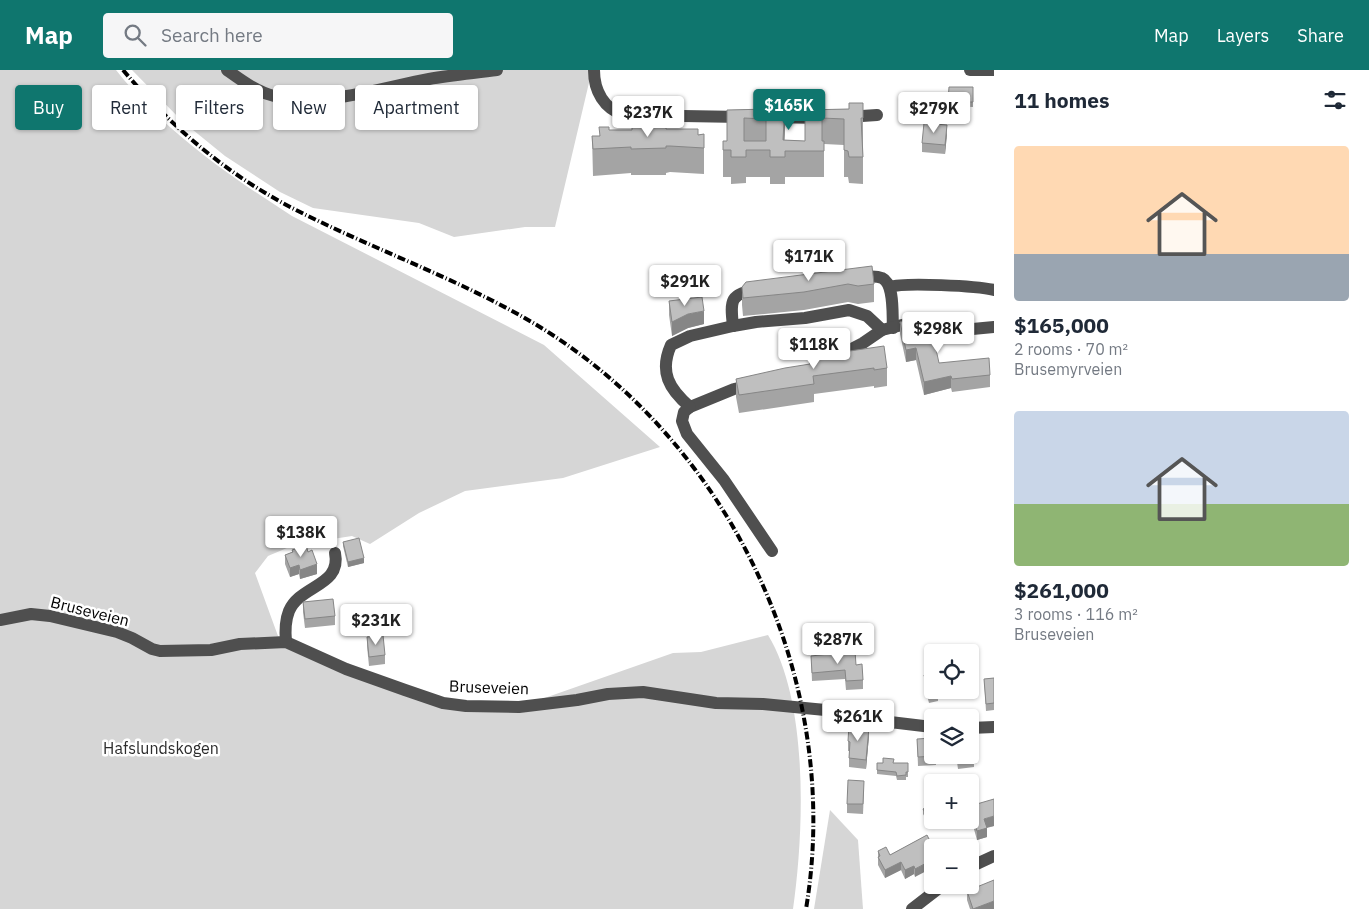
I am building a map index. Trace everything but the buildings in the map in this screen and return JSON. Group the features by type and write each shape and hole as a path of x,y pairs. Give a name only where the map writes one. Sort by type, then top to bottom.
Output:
{"street":[{"path":"227,70 273,96 302,100 339,97 431,79 497,70"},
{"path":"594,70 594,82 605,103 613,112 624,115 834,118 877,115"},
{"path":"970,70 994,70"},
{"path":"846,279 874,276 885,281 890,288 887,329"},
{"path":"890,288 899,285 951,286 994,290"},
{"path":"733,326 731,307 737,296 742,292 770,288"},
{"path":"690,408 676,395 666,374 666,357 671,345 690,336 756,322 805,318 849,310 867,316 887,329"},
{"path":"817,366 887,329 922,321 962,330 994,326"},
{"path":"766,383 734,388 690,408 684,412 682,421 687,434 724,480 772,551"},
{"path":"286,642 285,626 289,610 300,596 323,582 335,571 337,562 335,553"},
{"name":"Bruseveien","path":"0,620 31,614 50,616 117,632 160,651 211,650 240,644 286,642 346,669 404,690 443,702 466,706 519,707 578,700 608,694 643,692 716,702 763,704 846,712 890,722 924,726"},
{"path":"979,728 994,727"},
{"path":"979,863 994,856"},
{"path":"912,909 932,894"}],"green space":[{"name":"Hafslundskogen","path":"0,70 116,70 129,85 92,85 92,130 166,130 166,123 221,168 292,216 544,345 660,447 563,478 465,491 419,513 370,544 352,536 294,545 268,556 255,573 278,636 443,703 519,707 673,653 701,652 768,635 781,663 791,695 797,731 801,807 800,844 793,909 0,909"},
{"path":"132,70 592,70 555,227 525,227 454,237 419,223 313,208 280,192 225,156 193,130 263,130 263,85 176,85 176,115 166,105 166,85 147,85"},
{"path":"830,810 858,840 863,909 814,909"}],"railway":[{"path":"123,70 141,91 202,149 247,182 271,197 326,225 477,293 535,324 605,374 666,433 717,501 759,576 789,656 807,739 813,824 806,909"}]}
